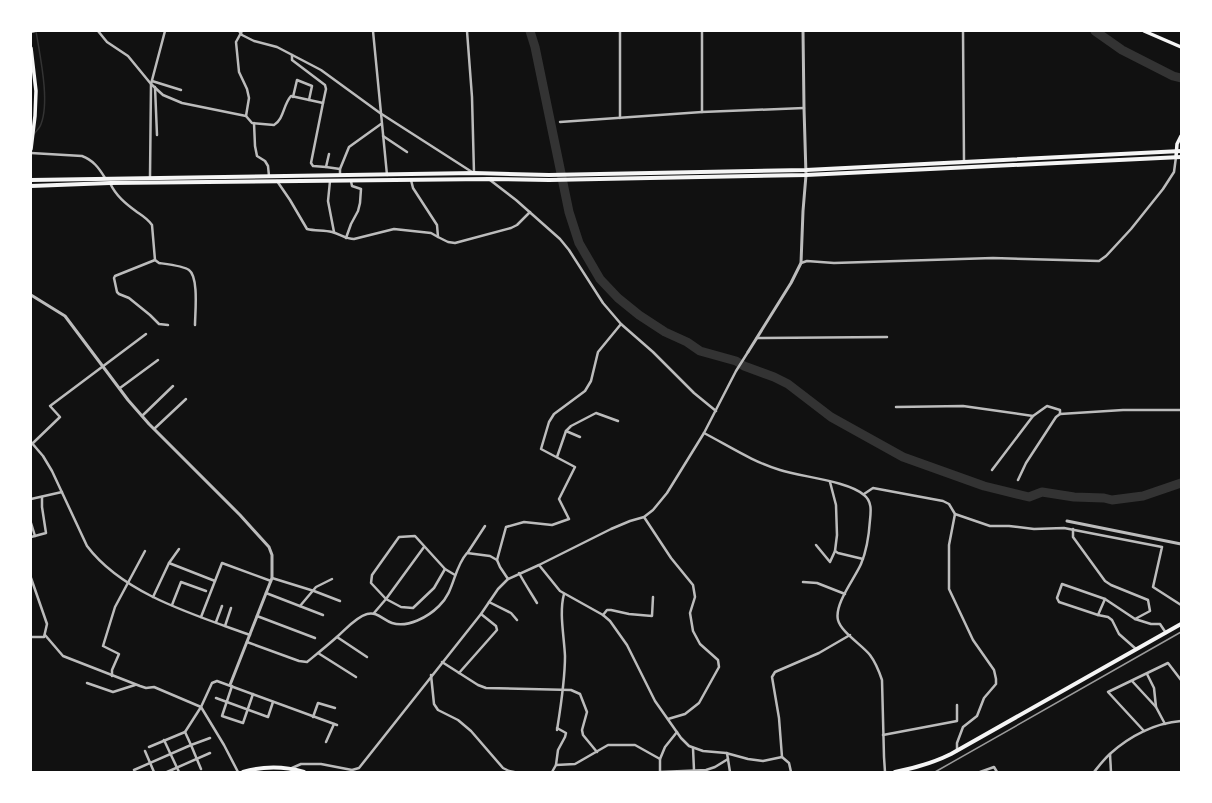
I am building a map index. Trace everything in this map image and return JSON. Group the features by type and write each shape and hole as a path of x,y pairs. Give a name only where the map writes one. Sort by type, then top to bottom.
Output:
{"highway":[{"path":"31,180 150,177 474,173 571,174 806,170 1179,151"},
{"path":"31,186 110,183 489,179 549,180 806,175 1179,157"},
{"path":"895,772 921,766 957,751 1181,624"},
{"path":"243,772 266,767 292,769 304,772"}],"main road":[{"path":"1144,31 1181,47"},
{"path":"31,48 36,91 31,149"},
{"path":"1179,157 1177,144 1181,136"}],"street":[{"path":"31,32 35,31"},
{"path":"98,31 107,42 128,56 155,88 163,95 182,103 246,116 252,123 274,125 279,122 291,96 323,103"},
{"path":"150,177 151,82 165,31"},
{"path":"373,31 387,175"},
{"path":"467,31 472,97 474,173"},
{"path":"620,31 620,118"},
{"path":"702,31 702,112"},
{"path":"292,769 301,764 321,764 352,770 358,768 481,614 498,589 508,579 540,565 611,529 644,517 659,504 667,493 704,433 736,371 790,283 800,263 806,175 804,31"},
{"path":"963,31 964,162"},
{"path":"246,116 249,98 247,89 239,72 236,42 241,32 254,41 277,47 321,70 380,113 474,173"},
{"path":"292,55 292,60 296,65 325,85 326,89 311,163 313,166 340,170"},
{"path":"293,97 297,80 312,86 309,100"},
{"path":"151,82 181,90"},
{"path":"155,88 157,134"},
{"path":"560,122 702,112 804,108"},
{"path":"254,123 256,151 258,156 265,161 268,166 269,176"},
{"path":"340,175 340,170 349,147 381,124"},
{"path":"383,136 407,152"},
{"path":"31,153 82,156 88,158 94,162 105,178"},
{"path":"326,167 329,154"},
{"path":"800,263 807,261 834,263 1006,258 1099,261 1106,256 1131,229 1164,189 1174,172 1179,157"},
{"path":"489,179 530,212 560,239 569,250 603,303 621,324 716,411"},
{"path":"346,238 360,203 361,189 352,186 351,180"},
{"path":"411,180 413,188 437,225 438,237"},
{"path":"277,181 307,229 314,231 334,232 346,238 354,239 394,229 431,234 448,242 455,243 511,228 517,225 530,212"},
{"path":"330,181 328,200 334,232"},
{"path":"110,183 114,191 152,225 155,260"},
{"path":"168,326 159,324 129,298 119,294 117,292 114,278 115,276 155,260 188,269 192,273 195,287 195,326"},
{"path":"31,295 65,316 142,416 240,515 269,547 272,555 271,580 231,686 222,716 243,723 253,694"},
{"path":"496,560 506,527 524,522 552,525 568,519 559,499 575,467 541,449 548,422 554,414 585,391 591,381 598,352 621,324"},
{"path":"146,334 50,406 60,417 32,442 49,466 87,546 106,568 153,597 250,635"},
{"path":"757,338 886,337"},
{"path":"120,388 158,360"},
{"path":"142,416 173,386"},
{"path":"154,429 186,399"},
{"path":"896,408 963,406 1033,416"},
{"path":"992,470 1033,416 1047,406 1060,410 1060,414"},
{"path":"1018,480 1026,463 1056,417 1060,414 1123,410 1181,410"},
{"path":"557,457 566,431 571,426 596,413 618,421"},
{"path":"566,431 580,436"},
{"path":"704,433 760,463 782,471 855,489 864,494 869,500 871,511 863,558 845,594 837,617 840,624 871,656 878,668 882,680 885,772"},
{"path":"816,545 830,562 836,551 837,535 836,505 830,482"},
{"path":"864,494 873,488 943,501 949,504 955,514 990,526 1009,526 1034,529 1073,529 1162,547 1153,587 1181,605"},
{"path":"31,499 62,492"},
{"path":"31,523 33,537 46,533 42,497"},
{"path":"955,514 949,545 949,589 973,640 994,670 996,679 996,684 984,698 977,716 963,727 957,743 957,751"},
{"path":"644,517 671,558 693,585 695,597 690,614 693,631 700,644 718,660 720,667 698,703 685,714 668,719"},
{"path":"1064,528 1067,521 1181,544"},
{"path":"247,642 299,662 307,662 366,614 374,613 392,623 399,624 416,622 438,607 449,596 455,576 463,558 485,526"},
{"path":"1073,529 1073,536 1105,581 1111,585 1148,600 1150,611 1135,619"},
{"path":"445,569 434,588 413,608 401,607 386,599 371,583 372,575 399,537 415,536 445,569 455,576"},
{"path":"374,613 424,547"},
{"path":"153,597 169,563 179,549"},
{"path":"112,676 112,670 119,654 103,646 115,607 145,551"},
{"path":"836,551 838,553 863,558"},
{"path":"467,553 490,556 496,560 508,579"},
{"path":"169,563 215,580"},
{"path":"202,617 222,563 271,580 314,591 340,601"},
{"path":"540,565 564,594 603,615 610,622 627,645 655,701 684,741 693,748 703,751 727,753 748,760 768,760 782,757"},
{"path":"520,573 537,603"},
{"path":"31,578 47,624 45,635"},
{"path":"300,606 316,588 332,579"},
{"path":"172,605 181,582 206,591"},
{"path":"803,582 817,583 845,594"},
{"path":"1136,650 1119,634 1112,620 1108,617 1059,602 1057,598 1062,584 1105,599 1135,619 1151,624 1160,624 1166,633"},
{"path":"266,593 323,615"},
{"path":"552,772 556,765 558,750 566,737 566,732 557,729 564,690 565,656 562,603 564,594"},
{"path":"603,615 607,610 611,610 629,614 652,616 653,598"},
{"path":"1098,615 1105,599"},
{"path":"489,602 512,613 517,620"},
{"path":"216,622 222,606"},
{"path":"225,626 231,608"},
{"path":"459,673 497,630 496,626 481,614"},
{"path":"257,616 315,638"},
{"path":"31,637 44,637 45,635"},
{"path":"45,635 63,656 135,685 146,688 154,687 201,706 238,772"},
{"path":"791,772 789,763 782,757 779,718 772,679 773,674 779,670 819,654 850,635"},
{"path":"337,637 367,657"},
{"path":"318,653 356,677"},
{"path":"442,662 486,688 571,690 576,692 582,697 587,712 582,730 583,735 597,752"},
{"path":"1144,731 1108,692 1168,663 1181,680"},
{"path":"1146,674 1154,688 1156,707"},
{"path":"431,675 434,704 438,710 458,720 471,731 503,768 514,772"},
{"path":"149,747 185,732 201,706 212,683 217,681 313,717 336,724 326,742"},
{"path":"1132,681 1156,707 1165,724"},
{"path":"87,683 112,692 135,685"},
{"path":"216,698 268,717 273,702"},
{"path":"313,717 318,703 335,708"},
{"path":"883,735 957,721 957,705"},
{"path":"1094,772 1110,754 1133,737 1144,731 1181,720"},
{"path":"185,732 201,769"},
{"path":"677,732 665,747 660,759 660,772 706,770 728,760"},
{"path":"134,770 210,738"},
{"path":"164,740 179,772"},
{"path":"556,765 575,764 608,745 635,745 660,759"},
{"path":"693,748 694,770"},
{"path":"145,751 154,772"},
{"path":"167,772 210,753"},
{"path":"727,753 730,772"},
{"path":"1110,754 1111,772"},
{"path":"980,772 994,766 997,772"}],"waterway":[{"path":"34,134 41,124 45,103 42,65 36,31"},
{"path":"530,31 535,47 569,212 579,243 600,279 618,298 639,315 665,332 687,342 700,351 736,361 744,366 788,384 831,417 903,457 984,486 1029,497 1042,492 1074,497 1104,498 1112,500 1143,496 1181,483"},
{"path":"1095,31 1122,50 1173,76 1181,78"}],"railway":[{"path":"935,772 1181,632"}]}
